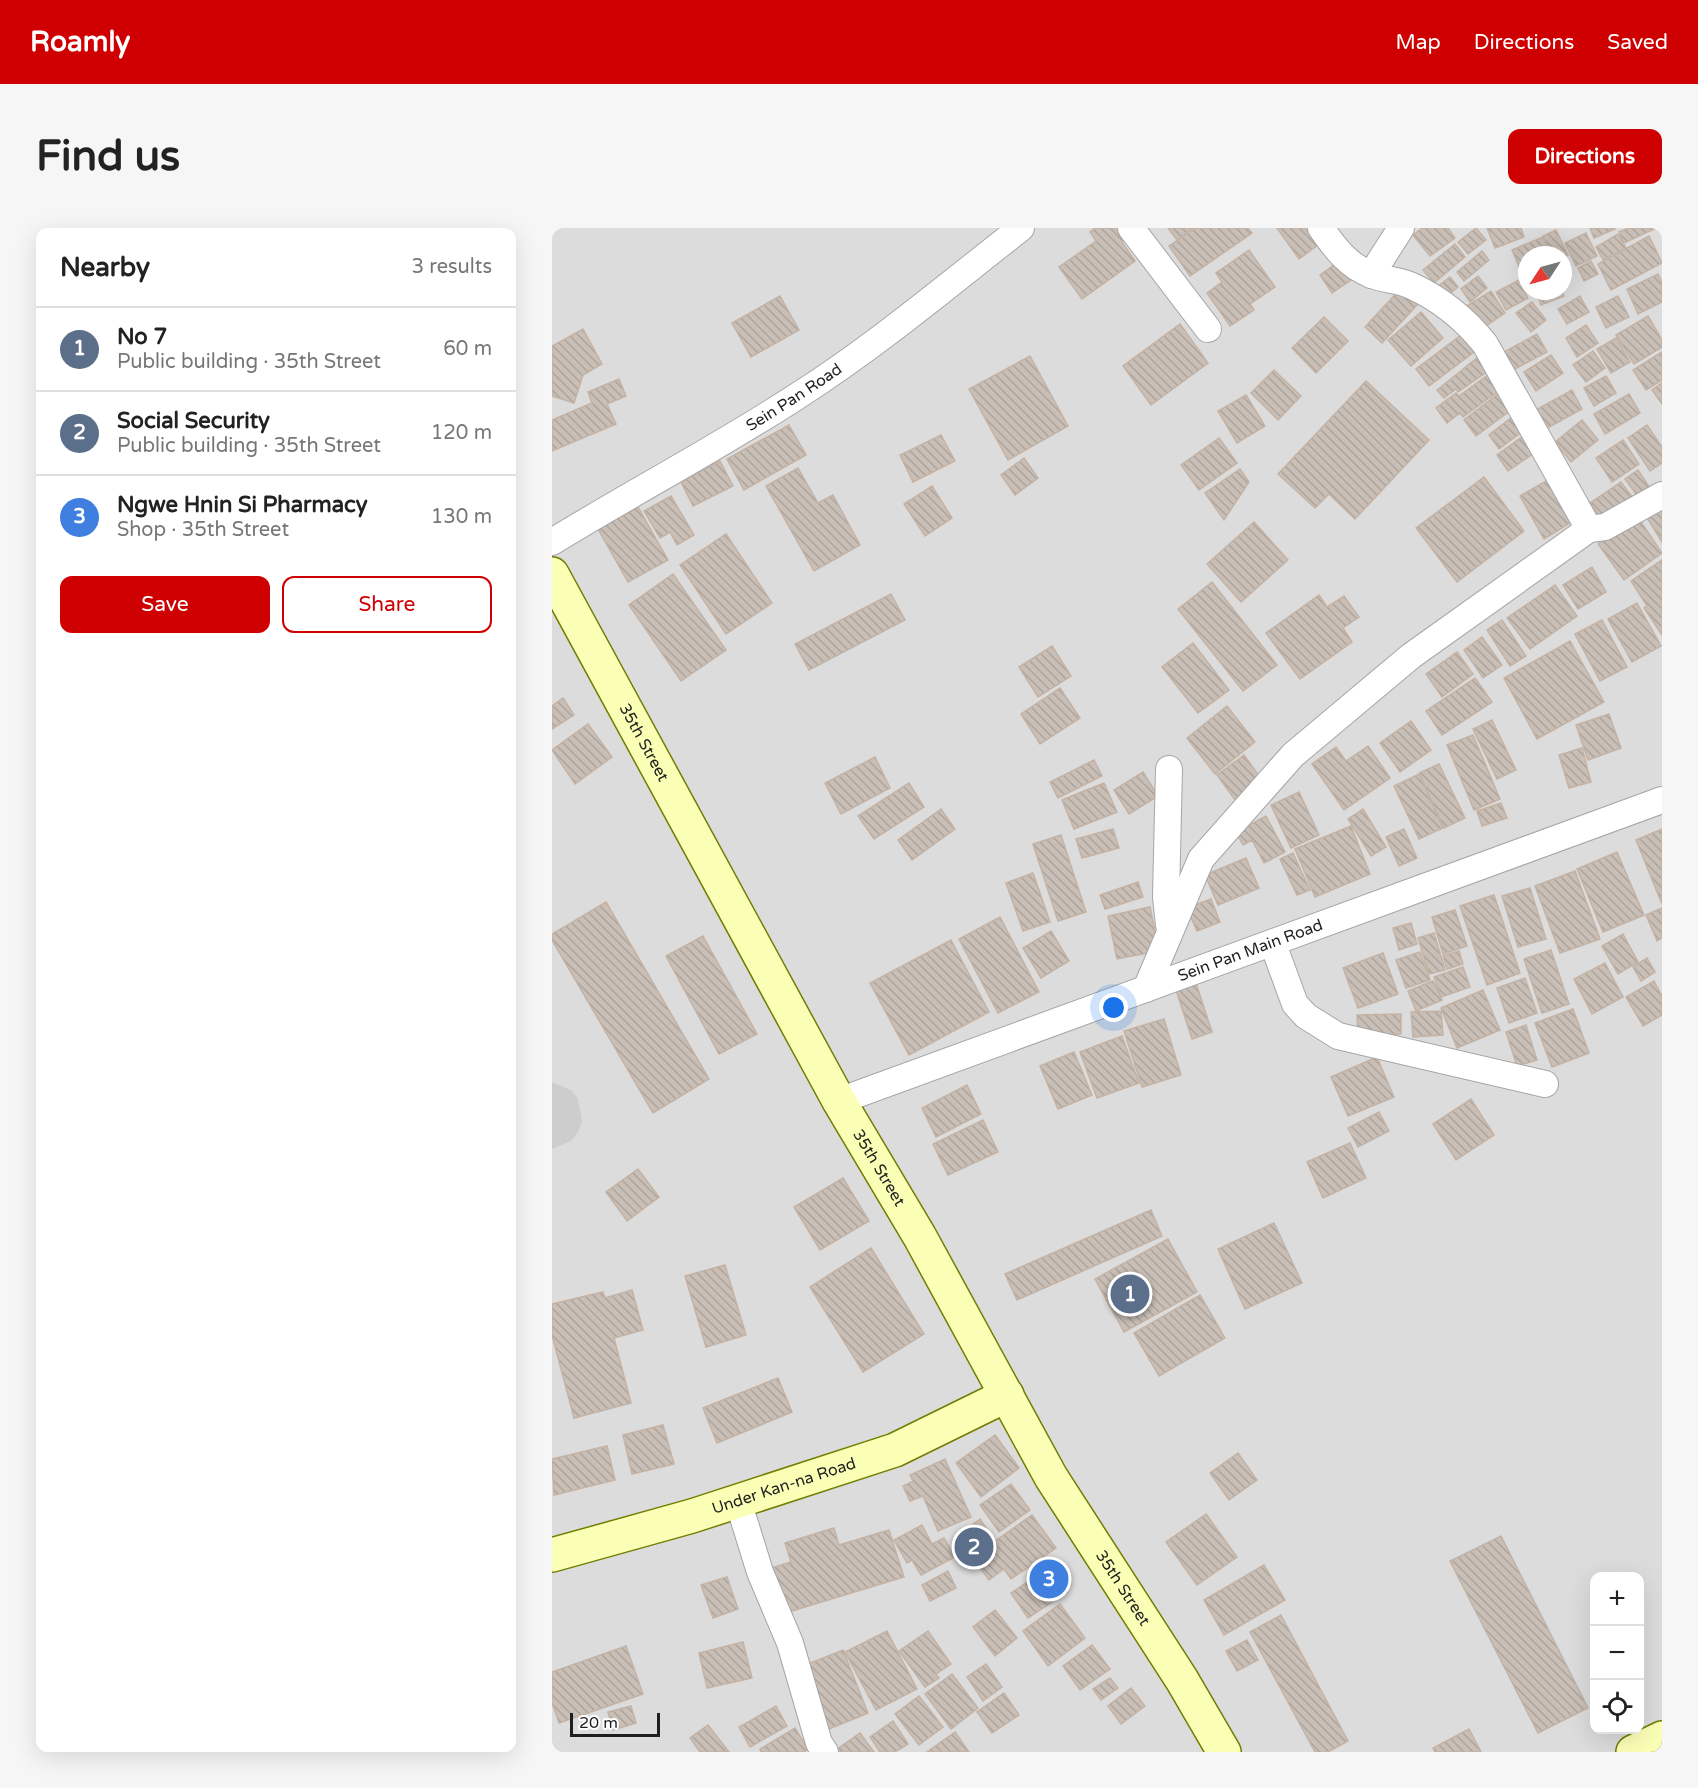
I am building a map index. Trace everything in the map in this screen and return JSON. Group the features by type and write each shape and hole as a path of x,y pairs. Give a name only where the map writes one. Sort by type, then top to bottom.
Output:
{"main road":[{"name":"35th Street","path":"552,574 839,1101 920,1238 1057,1487 1182,1680 1224,1752"},
{"name":"Under Kan-na Road","path":"552,1555 738,1501 896,1450 1007,1395"},
{"path":"1633,1752 1662,1738"}],"street":[{"name":"Sein Pan Road","path":"552,542 800,395 880,339 1021,228"},
{"path":"1131,228 1208,329"},
{"path":"1321,228 1357,268 1371,275 1410,285 1431,296 1457,314 1474,330 1485,344 1589,529"},
{"path":"1371,275 1401,228"},
{"path":"1146,989 1201,860 1293,755 1411,656 1589,529 1605,528 1662,495"},
{"path":"1169,769 1166,897 1170,929"},
{"name":"Sein Pan Main Road","path":"839,1101 1662,800"},
{"path":"1273,944 1296,1004 1306,1016 1338,1036 1545,1084"},
{"path":"738,1501 760,1572 790,1643 819,1743 825,1752"}],"shaded area":[{"path":"552,228 1662,228 1662,1752 552,1752"},
{"path":"552,1082 571,1090 578,1099 582,1121 571,1141 552,1149"}],"building":[{"path":"1095,228 1121,228 1128,238 1122,242 1135,261 1082,299 1059,267 1096,241 1090,232"},
{"path":"1168,228 1193,228 1177,240"},
{"path":"1196,228 1248,228 1252,233 1190,276 1169,246"},
{"path":"1277,228 1305,228 1318,245 1299,259"},
{"path":"1422,228 1448,228 1455,238 1430,256 1413,235"},
{"path":"1476,228 1486,240 1468,254 1458,242"},
{"path":"1487,228 1521,228 1524,237 1495,248"},
{"path":"1590,228 1614,228 1615,229 1594,238"},
{"path":"1629,228 1654,229 1624,243 1619,232"},
{"path":"1556,230 1564,246 1548,246 1543,236"},
{"path":"1586,233 1597,256 1576,266 1572,258 1572,246 1566,246 1565,243"},
{"path":"1618,234 1626,248 1603,260 1596,247"},
{"path":"1649,236 1662,263 1611,290 1598,264"},
{"path":"1543,237 1546,246 1522,246"},
{"path":"1455,244 1465,257 1434,283 1423,270"},
{"path":"1518,247 1518,264 1512,250"},
{"path":"1249,250 1275,287 1250,304 1254,310 1230,326 1207,293 1222,282 1216,273"},
{"path":"1482,251 1489,260 1464,281 1457,272"},
{"path":"1591,261 1598,274 1584,281 1578,268"},
{"path":"1338,262 1351,280 1332,293 1320,275"},
{"path":"1658,274 1662,282 1662,302 1638,314 1627,289"},
{"path":"1478,276 1487,288 1470,302 1461,289"},
{"path":"1450,277 1458,287 1446,297 1437,287"},
{"path":"1518,281 1518,300 1524,300 1506,310 1496,292"},
{"path":"1401,288 1418,304 1382,343 1365,327"},
{"path":"1491,291 1505,313 1480,330 1465,307"},
{"path":"780,296 799,330 751,357 732,323"},
{"path":"1580,296 1589,312 1567,324 1558,309"},
{"path":"1618,296 1629,317 1606,328 1596,307"},
{"path":"1539,300 1554,300 1541,305"},
{"path":"1532,302 1546,320 1531,332 1516,313"},
{"path":"1421,312 1443,338 1411,366 1388,340"},
{"path":"1648,316 1662,340 1662,347 1634,364 1616,335"},
{"path":"1324,317 1348,341 1316,373 1292,348"},
{"path":"1180,324 1208,363 1151,405 1123,366"},
{"path":"1586,325 1598,343 1577,357 1566,338"},
{"path":"583,329 602,364 583,375 574,403 552,396 552,346"},
{"path":"1465,332 1478,349 1429,386 1416,369"},
{"path":"1537,334 1547,352 1513,370 1504,352"},
{"path":"1616,338 1630,362 1611,373 1597,349"},
{"path":"1593,351 1605,368 1586,382 1573,365"},
{"path":"1662,352 1662,380 1646,390 1633,370"},
{"path":"1551,355 1563,373 1536,391 1524,372"},
{"path":"1030,356 1068,426 1008,460 969,389"},
{"path":"1478,357 1488,371 1458,392 1456,389 1444,398 1437,390"},
{"path":"1274,370 1301,396 1278,420 1251,393"},
{"path":"1489,374 1500,390 1463,417 1460,413 1447,423 1436,408 1456,393 1459,396"},
{"path":"1606,376 1616,393 1594,406 1584,388"},
{"path":"619,379 626,396 607,404 616,424 552,451 552,420 592,403 588,392"},
{"path":"1366,381 1429,440 1355,519 1329,494 1315,508 1278,474"},
{"path":"1662,383 1662,404 1652,390"},
{"path":"1572,390 1582,409 1542,431 1532,412"},
{"path":"1499,393 1511,410 1476,436 1464,420"},
{"path":"1629,394 1640,413 1605,434 1594,414"},
{"path":"1246,395 1265,426 1237,443 1218,411"},
{"path":"1512,417 1523,431 1499,449 1489,435"},
{"path":"1582,420 1598,440 1571,462 1555,442"},
{"path":"789,425 806,455 744,490 727,459"},
{"path":"1647,425 1662,447 1662,463 1650,471 1628,438"},
{"path":"1526,434 1537,451 1508,471 1497,455"},
{"path":"941,435 955,461 913,482 900,455"},
{"path":"1219,438 1237,463 1199,490 1181,465"},
{"path":"1623,440 1639,464 1612,482 1596,458"},
{"path":"1024,458 1038,478 1015,495 1001,475"},
{"path":"720,461 733,486 693,506 681,482"},
{"path":"798,468 818,503 833,495 860,545 814,571 766,486"},
{"path":"1240,469 1249,482 1224,520 1205,493"},
{"path":"1638,470 1650,488 1638,497 1625,479"},
{"path":"1555,476 1580,517 1544,539 1520,496"},
{"path":"1484,477 1524,531 1457,582 1416,528"},
{"path":"1621,482 1636,502 1604,524 1590,503"},
{"path":"932,486 952,518 925,536 904,504"},
{"path":"671,496 694,535 677,545 670,532 660,538 644,511"},
{"path":"638,507 668,560 628,582 598,529"},
{"path":"1662,507 1662,542 1646,516"},
{"path":"1637,516 1662,553 1624,580 1598,544"},
{"path":"1254,522 1288,560 1241,602 1207,564"},
{"path":"726,534 772,603 726,634 680,565"},
{"path":"1662,560 1662,635 1644,608 1647,606 1631,581"},
{"path":"1592,567 1606,592 1578,609 1563,585"},
{"path":"673,574 726,650 681,681 629,605"},
{"path":"1212,582 1277,665 1243,691 1178,609"},
{"path":"1555,585 1577,616 1530,649 1507,618"},
{"path":"891,594 905,620 809,670 795,644"},
{"path":"1319,595 1327,607 1344,596 1359,617 1343,628 1352,642 1300,679 1266,633"},
{"path":"1637,603 1661,646 1632,662 1608,619"},
{"path":"1502,620 1526,656 1510,666 1487,630"},
{"path":"1602,620 1627,667 1600,681 1575,634"},
{"path":"1482,637 1502,665 1483,678 1464,650"},
{"path":"1570,641 1604,702 1537,739 1504,678"},
{"path":"1193,643 1229,690 1198,713 1162,667"},
{"path":"1052,646 1071,676 1038,697 1019,667"},
{"path":"1457,652 1473,674 1442,697 1426,674"},
{"path":"1475,678 1492,702 1442,735 1426,711"},
{"path":"1060,688 1080,718 1040,744 1021,714"},
{"path":"563,698 574,715 552,729 552,706"},
{"path":"1227,706 1255,742 1215,774 1187,738"},
{"path":"1609,714 1621,748 1588,760 1576,725"},
{"path":"1492,720 1516,770 1497,779 1473,729"},
{"path":"1411,721 1431,750 1400,772 1380,743"},
{"path":"588,724 612,757 575,784 552,750"},
{"path":"1473,735 1500,799 1474,810 1447,745"},
{"path":"1368,746 1390,778 1344,810 1312,764 1336,747 1346,761"},
{"path":"1582,748 1591,782 1569,788 1559,755"},
{"path":"1244,755 1262,780 1235,800 1217,775"},
{"path":"875,757 890,788 841,814 825,783"},
{"path":"1094,760 1102,776 1058,798 1050,782"},
{"path":"1439,764 1465,818 1444,828 1419,773"},
{"path":"1143,772 1158,796 1129,814 1114,790"},
{"path":"1419,774 1443,828 1419,839 1394,786"},
{"path":"909,783 924,807 874,839 858,816"},
{"path":"1104,783 1117,812 1074,829 1062,800"},
{"path":"1299,792 1319,835 1291,848 1271,805"},
{"path":"1501,803 1507,818 1482,826 1477,811"},
{"path":"941,809 955,829 912,860 898,840"},
{"path":"1363,809 1386,847 1371,856 1348,819"},
{"path":"1266,816 1285,852 1264,863 1252,840 1243,845 1236,832"},
{"path":"1351,826 1370,874 1315,897 1295,849"},
{"path":"1113,829 1119,848 1082,858 1076,839"},
{"path":"1404,829 1417,858 1399,866 1386,837"},
{"path":"1662,829 1662,904 1636,840"},
{"path":"1061,835 1086,912 1058,921 1033,844"},
{"path":"1617,852 1644,915 1603,932 1577,869"},
{"path":"1293,853 1310,890 1297,895 1280,859"},
{"path":"1246,858 1259,888 1218,905 1205,875"},
{"path":"1575,871 1600,939 1560,953 1535,886"},
{"path":"1033,873 1050,922 1023,931 1006,883"},
{"path":"1138,882 1143,897 1105,909 1100,895"},
{"path":"1530,888 1546,939 1518,947 1502,896"},
{"path":"1494,895 1520,973 1487,985 1460,906"},
{"path":"1211,899 1220,922 1197,931 1187,908"},
{"path":"606,902 709,1079 653,1113 552,940 552,934"},
{"path":"1150,907 1159,951 1117,959 1108,916"},
{"path":"1662,908 1662,938 1657,941 1646,915"},
{"path":"1455,910 1467,946 1443,954 1432,917"},
{"path":"1000,917 1039,992 998,1013 959,939"},
{"path":"1411,923 1417,944 1399,950 1393,928"},
{"path":"1051,931 1069,961 1041,978 1023,948"},
{"path":"1434,933 1445,970 1429,974 1418,938"},
{"path":"1623,934 1638,962 1618,974 1602,946"},
{"path":"703,936 757,1034 719,1054 666,956"},
{"path":"951,940 989,1012 909,1055 870,983"},
{"path":"1551,950 1569,1004 1542,1013 1524,959"},
{"path":"1459,951 1463,964 1447,969 1443,956"},
{"path":"1420,952 1430,980 1406,988 1396,960"},
{"path":"1383,953 1398,994 1358,1008 1343,968"},
{"path":"1647,958 1655,972 1641,981 1633,967"},
{"path":"1605,963 1623,997 1592,1014 1574,979"},
{"path":"1463,967 1470,987 1441,997 1434,977"},
{"path":"1525,978 1537,1013 1509,1023 1497,988"},
{"path":"1195,980 1212,1032 1192,1039 1175,987"},
{"path":"1433,981 1442,1000 1416,1011 1408,991"},
{"path":"1654,981 1662,996 1662,1015 1643,1026 1626,997"},
{"path":"1483,990 1500,1030 1457,1048 1441,1008"},
{"path":"1573,1009 1589,1053 1552,1067 1535,1023"},
{"path":"1441,1011 1443,1035 1413,1037 1411,1012"},
{"path":"1401,1014 1401,1034 1358,1035 1357,1015"},
{"path":"1164,1019 1181,1075 1142,1087 1124,1031"},
{"path":"1526,1025 1537,1060 1517,1066 1506,1032"},
{"path":"1122,1036 1139,1083 1097,1098 1080,1052"},
{"path":"1074,1052 1092,1095 1058,1109 1040,1066"},
{"path":"1377,1057 1394,1097 1348,1116 1331,1077"},
{"path":"967,1085 981,1114 936,1137 922,1108"},
{"path":"1471,1099 1494,1135 1456,1160 1433,1124"},
{"path":"1379,1112 1389,1131 1358,1147 1348,1128"},
{"path":"983,1120 998,1152 948,1175 933,1144"},
{"path":"1350,1143 1366,1178 1323,1198 1307,1162"},
{"path":"638,1169 659,1197 627,1221 606,1192"},
{"path":"843,1178 869,1221 820,1250 794,1207"},
{"path":"1151,1210 1162,1236 1017,1300 1005,1274"},
{"path":"1274,1223 1302,1283 1245,1309 1218,1249"},
{"path":"1168,1239 1197,1292 1124,1332 1095,1279"},
{"path":"871,1248 924,1334 863,1372 810,1287"},
{"path":"725,1265 746,1335 706,1347 685,1276"},
{"path":"632,1290 643,1330 614,1338 631,1403 574,1418 552,1335 552,1304 603,1292 605,1298"},
{"path":"1200,1295 1225,1338 1159,1376 1134,1333"},
{"path":"778,1378 792,1412 717,1443 703,1408"},
{"path":"663,1425 674,1464 632,1474 623,1435"},
{"path":"995,1435 1019,1468 981,1497 956,1463"},
{"path":"607,1446 615,1480 554,1495 552,1459"},
{"path":"1238,1453 1257,1480 1229,1500 1210,1473"},
{"path":"945,1459 971,1517 938,1531 923,1496 910,1501 903,1486 913,1481 910,1475"},
{"path":"1011,1484 1030,1510 999,1532 980,1505"},
{"path":"1206,1514 1237,1557 1197,1585 1166,1542"},
{"path":"1032,1515 1056,1548 1011,1579 1004,1569 989,1580 974,1560 990,1548 988,1546"},
{"path":"980,1519 992,1537 968,1555 955,1538"},
{"path":"922,1525 932,1544 944,1538 955,1557 921,1575 912,1560 907,1563 894,1540"},
{"path":"834,1528 839,1545 889,1530 904,1577 782,1614 768,1569 791,1562 785,1543"},
{"path":"1501,1536 1588,1708 1538,1733 1450,1561"},
{"path":"1264,1565 1285,1600 1224,1635 1204,1600"},
{"path":"1050,1567 1067,1592 1028,1618 1011,1593"},
{"path":"948,1571 956,1588 930,1601 922,1585"},
{"path":"727,1577 738,1609 713,1618 701,1585"},
{"path":"1060,1604 1085,1638 1048,1666 1023,1631"},
{"path":"995,1610 1017,1638 995,1656 973,1627"},
{"path":"1281,1615 1348,1741 1328,1752 1315,1752 1250,1632"},
{"path":"887,1631 917,1689 876,1710 845,1652"},
{"path":"928,1631 951,1664 936,1674 939,1678 925,1687 899,1651"},
{"path":"1247,1640 1258,1660 1237,1671 1226,1651"},
{"path":"743,1642 752,1678 707,1688 699,1653"},
{"path":"1092,1645 1110,1669 1080,1690 1063,1666"},
{"path":"626,1646 643,1694 559,1723 552,1703 552,1672"},
{"path":"843,1650 868,1713 829,1729 803,1666"},
{"path":"986,1664 1002,1687 983,1701 967,1677"},
{"path":"952,1674 978,1708 951,1729 925,1694"},
{"path":"1110,1678 1118,1688 1101,1700 1093,1689"},
{"path":"1131,1688 1145,1706 1121,1724 1108,1706"},
{"path":"1004,1693 1019,1715 992,1733 977,1712"},
{"path":"919,1696 943,1727 919,1745 895,1714"},
{"path":"631,1706 636,1723 613,1730 608,1712"},
{"path":"776,1706 787,1726 750,1747 739,1727"},
{"path":"893,1721 908,1744 895,1752 880,1752 870,1737"},
{"path":"708,1725 729,1752 700,1752 690,1738"},
{"path":"795,1728 808,1749 804,1752 761,1752 760,1749"},
{"path":"1469,1729 1481,1752 1435,1752 1433,1748"},
{"path":"955,1732 969,1752 927,1752"},
{"path":"860,1733 874,1752 833,1752"}],"place":[{"name":"No 7","path":"1130,1294"},
{"name":"Social Security","path":"974,1547"},
{"name":"Ngwe Hnin Si Pharmacy","path":"1049,1579"}]}
